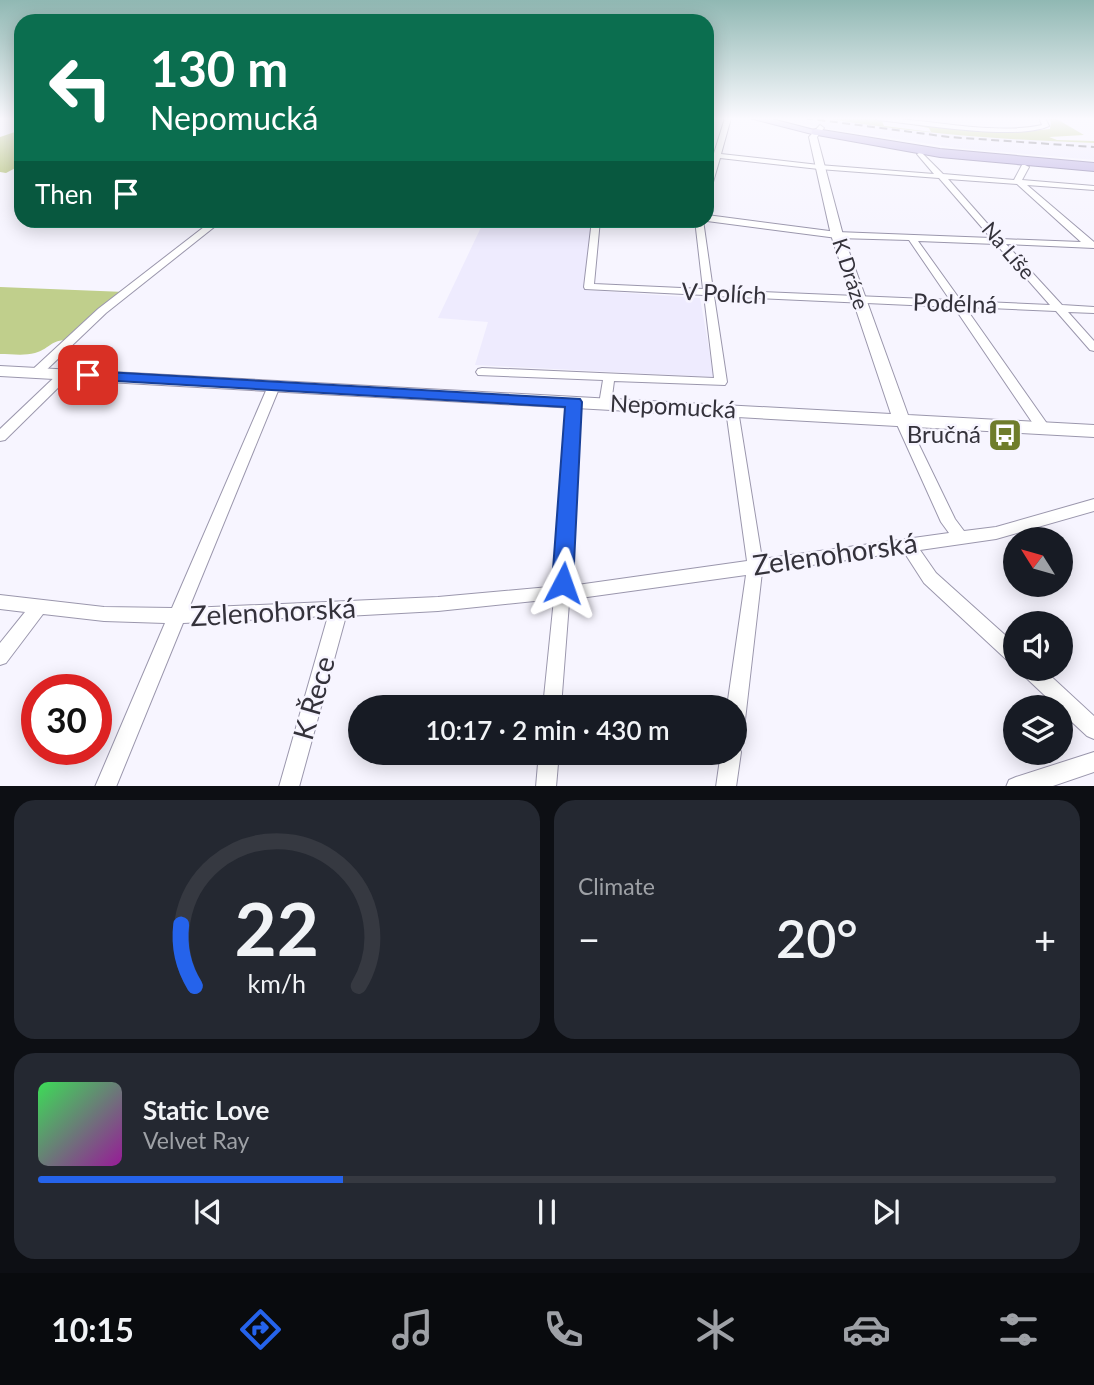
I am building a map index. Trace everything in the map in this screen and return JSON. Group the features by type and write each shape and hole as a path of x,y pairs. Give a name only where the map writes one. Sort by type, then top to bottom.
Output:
{"highway":[{"path":"962,155 1094,165"}],"street":[{"name":"K Dráze","path":"817,155 837,235 901,419"},
{"name":"Na Líše","path":"922,155 1094,348"},
{"path":"714,166 717,156 819,167 1094,188"},
{"path":"1024,167 1018,179 1020,183 1093,246"},
{"path":"714,219 837,235 1093,246"},
{"path":"36,373 102,311 209,228"},
{"name":"V Polích","path":"595,228 589,286 859,300"},
{"path":"482,372 721,382 700,228"},
{"path":"912,238 1043,428"},
{"name":"Podélná","path":"859,300 1094,310"},
{"name":"Nepomucká","path":"0,371 1094,431"},
{"path":"0,437 65,374"},
{"path":"605,404 609,377"},
{"path":"105,786 274,386"},
{"path":"553,695 574,402"},
{"path":"732,411 755,564 738,695"},
{"path":"901,419 949,522 960,537"},
{"name":"Zelenohorská","path":"0,603 104,614 177,616 438,604 562,593 755,564 996,533 1094,505"},
{"path":"907,544 930,578 1003,645"},
{"path":"0,657 39,607"},
{"name":"K Řece","path":"289,786 339,609"},
{"path":"1042,681 1094,729"},
{"path":"1016,786 1094,762"},
{"path":"546,786 548,765"},
{"path":"726,786 729,765"}],"shaded area":[{"path":"1033,155 1094,155 1094,160"},
{"path":"481,228 592,228 585,290 700,298 714,377 475,365 488,322 438,318"}],"green space":[{"path":"0,155 14,155 14,169 6,173 0,172"},
{"path":"0,287 125,292 72,340 55,342 41,351 22,355 0,354"}],"place":[{"name":"Bručná","path":"1005,435"}],"route":[{"path":"88,375 574,402 563,583"}]}
